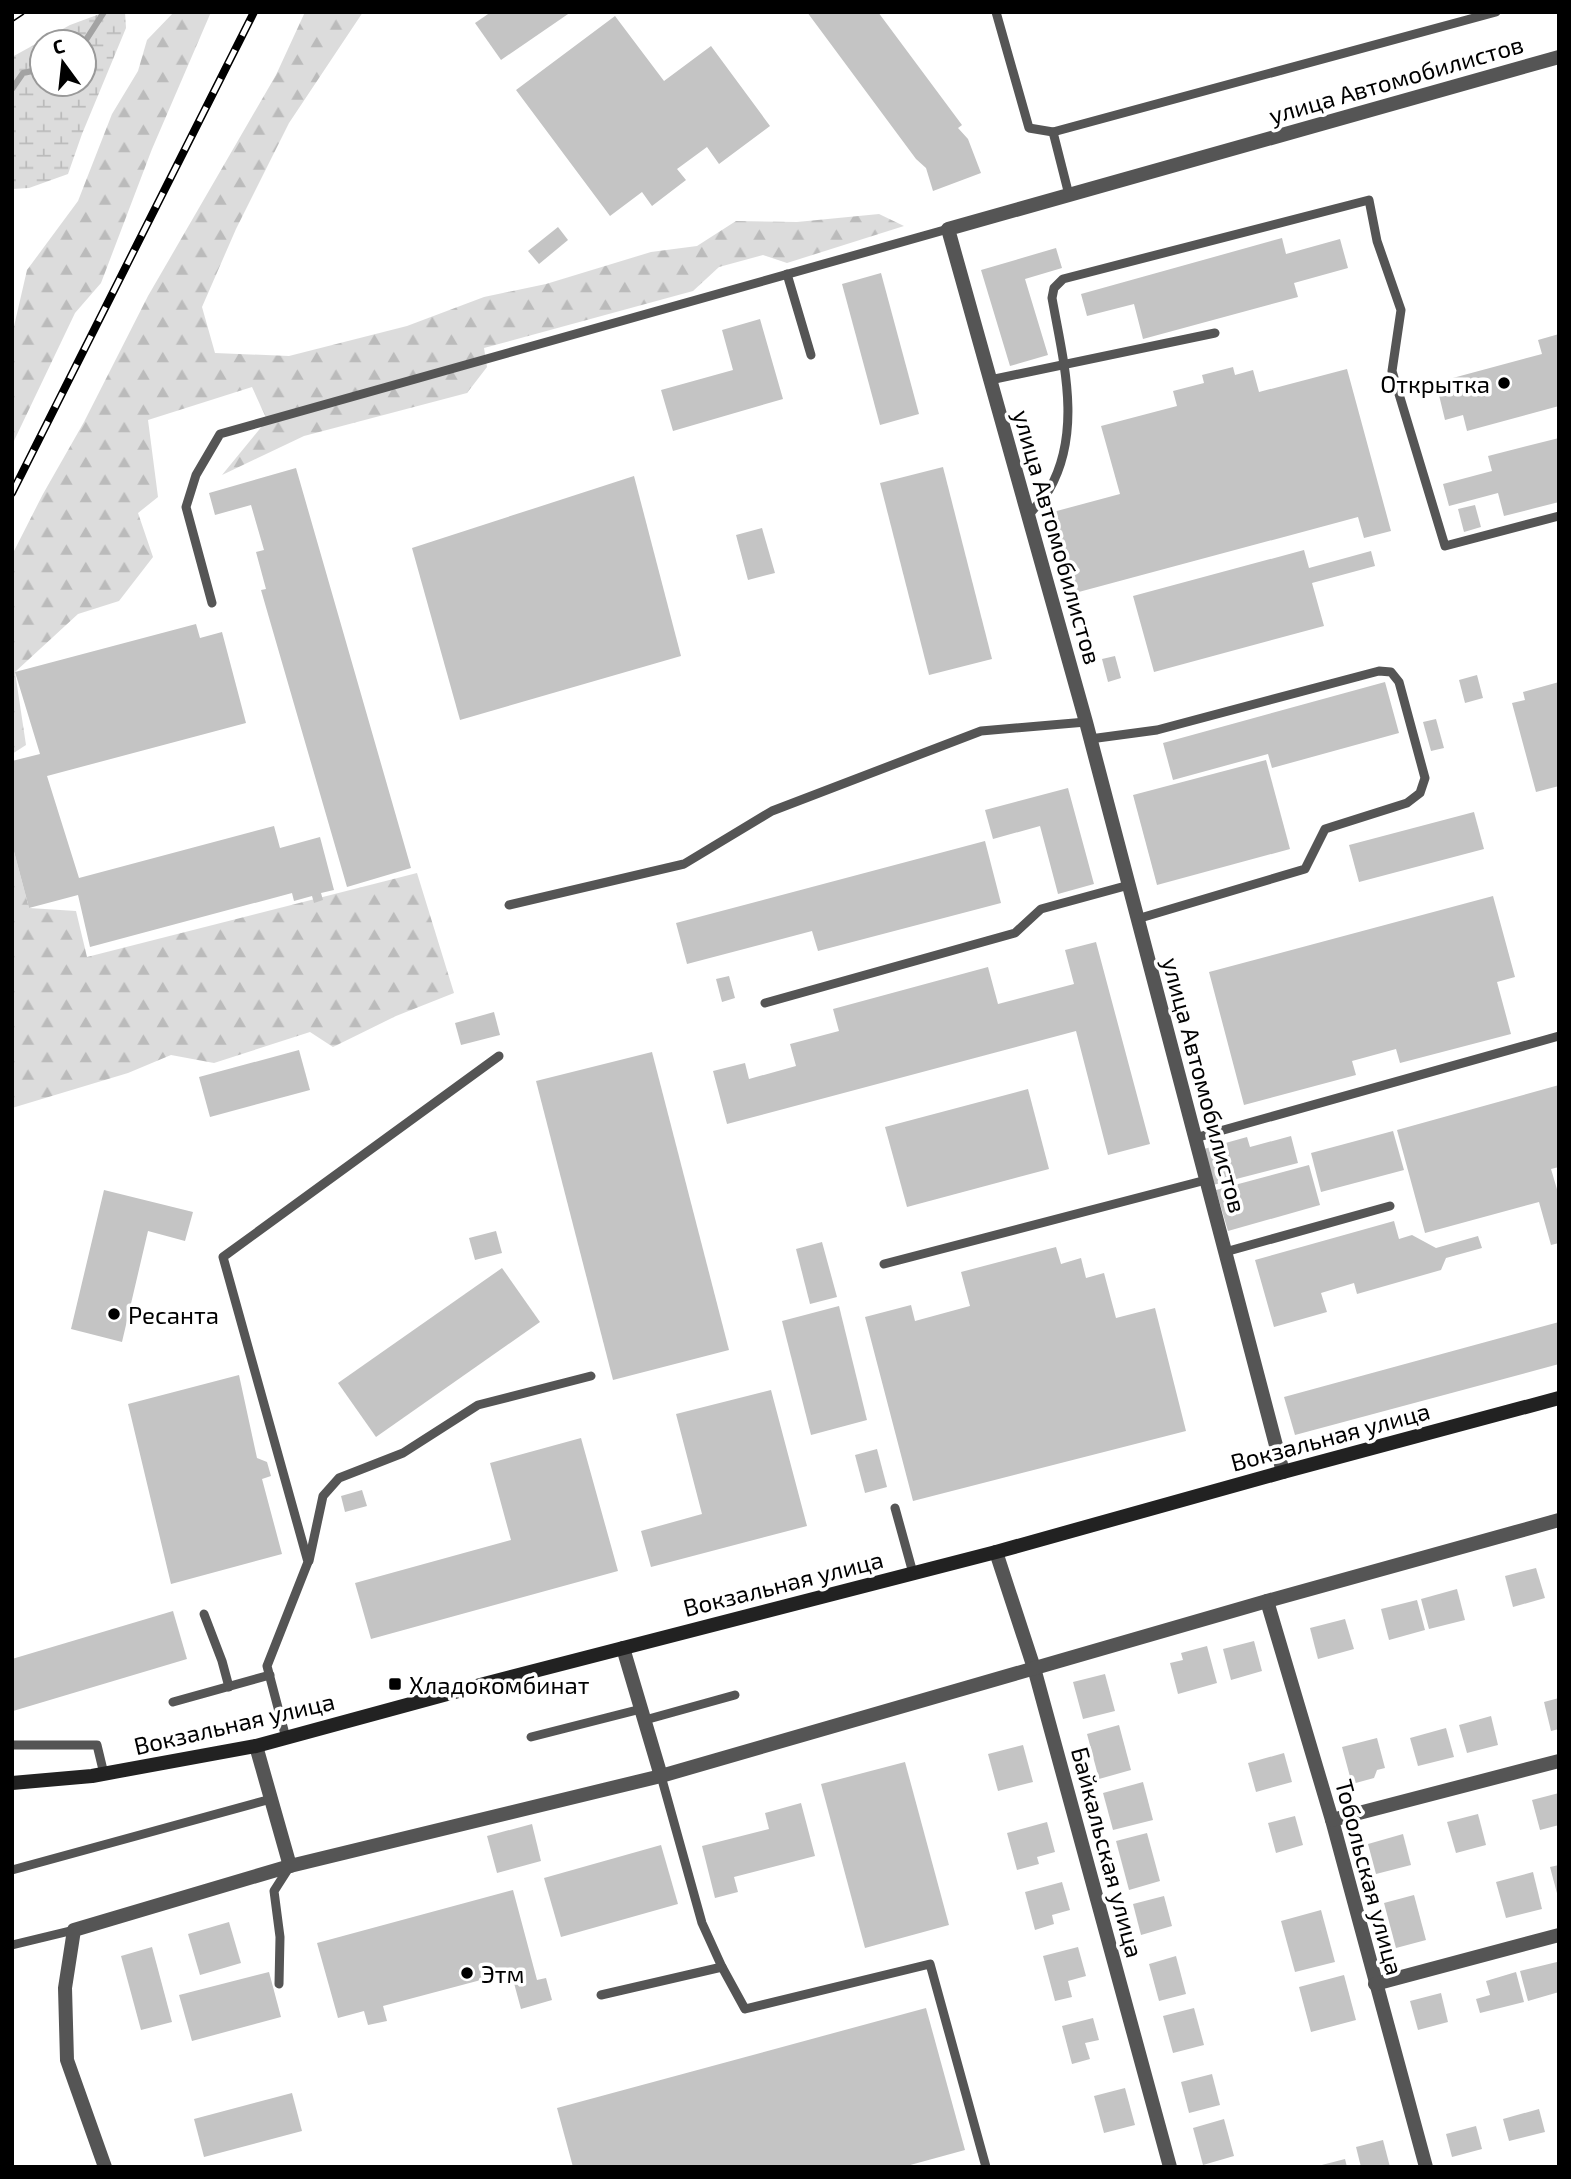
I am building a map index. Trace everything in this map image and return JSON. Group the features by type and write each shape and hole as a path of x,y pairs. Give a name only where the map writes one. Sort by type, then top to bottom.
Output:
{"main road":[{"name":"Вокзальная улица","path":"12,1783 104,1774 256,1746 996,1552 1559,1398"}],"street":[{"name":"улица Автомобилистов","path":"1283,1472 1086,722 948,229 1559,57"},
{"path":"104,2167 67,2060 65,1988 74,1930 290,1866 661,1776 1267,1601 1559,1520"},
{"name":"Байкальская улица","path":"996,1552 1034,1668 1170,2167"},
{"name":"Тобольская улица","path":"1267,1601 1332,1820 1426,2167"},
{"path":"623,1648 661,1776"},
{"path":"256,1746 290,1866"},
{"path":"1332,1820 1559,1762"},
{"path":"1375,1984 1559,1935"}],"lane":[{"path":"996,12 1029,128 1053,132 1496,12"},
{"path":"1053,132 1069,195"},
{"path":"1028,516 1049,490 1065,452 1069,401 1052,298 1054,288 1063,279 1369,200 1377,241 1401,310 1392,371 1445,546 1559,516"},
{"path":"212,603 186,507 196,475 220,434 948,229"},
{"path":"787,274 811,355"},
{"path":"990,380 1215,333"},
{"path":"1090,739 1157,730 1379,671 1391,672 1399,682 1425,778 1420,793 1407,803 1325,829 1305,869 1138,919"},
{"path":"509,905 684,864 772,811 981,731 1086,722"},
{"path":"765,1003 1016,933 1041,909 1129,885"},
{"path":"1195,1138 1559,1036"},
{"path":"308,1562 223,1257 499,1056"},
{"path":"884,1264 1206,1180"},
{"path":"1225,1252 1390,1206"},
{"path":"286,1738 267,1666 308,1562 323,1496 339,1478 403,1453 478,1405 591,1376"},
{"path":"895,1508 913,1573"},
{"path":"204,1614 229,1687"},
{"path":"173,1702 270,1675"},
{"path":"531,1737 735,1695"},
{"path":"12,1745 97,1745 104,1774"},
{"path":"661,1776 702,1923 745,2009 930,1964 986,2167"},
{"path":"12,1870 271,1799"},
{"path":"279,1984 280,1937 274,1891 290,1866"},
{"path":"12,1945 74,1930"},
{"path":"601,1995 722,1967"}],"green space":[{"path":"105,12 125,12 126,28 98,95 98,28 65,28"},
{"path":"174,12 211,12 152,149 101,283 75,313 12,445 12,335 27,270 78,201 112,114 138,71 147,40"},
{"path":"305,12 363,12 289,123 236,229 202,307 215,353 289,356 407,326 484,297 546,284 651,252 697,246 736,221 797,222 879,214 904,226 787,263 763,255 719,267 693,291 484,348 487,367 467,393 304,436 222,475 267,420 252,387 148,420 158,497 138,513 153,557 119,601 78,614 15,672 26,745 12,754 12,555 148,296 276,75"},
{"path":"28,48 28,98 97,98 68,174 29,188 12,189 12,57"},
{"path":"12,844 29,908 76,911 87,957 417,873 454,993 396,1016 333,1047 310,1032 214,1063 171,1055 128,1073 12,1108"}],"building":[{"path":"491,12 571,12 501,60 475,23"},
{"path":"807,12 878,12 962,125 958,128 968,139 981,173 933,191 926,168 916,159"},
{"path":"615,16 664,81 711,46 770,126 719,164 707,147 677,169 686,180 652,206 642,192 610,216 516,90"},
{"path":"558,227 568,240 539,264 528,251"},
{"path":"1282,238 1286,254 1340,239 1348,268 1294,283 1298,297 1143,339 1134,304 1087,316 1081,294"},
{"path":"1056,248 1062,268 1025,279 1048,355 1010,366 981,270"},
{"path":"881,273 919,414 880,425 842,284"},
{"path":"760,319 783,399 673,431 661,390 733,370 722,330"},
{"name":"Открытка","path":"1559,334 1559,406 1467,431 1463,415 1445,420 1438,391 1451,387 1449,379 1542,354 1538,340"},
{"path":"1233,367 1235,375 1253,370 1259,392 1347,369 1391,531 1364,538 1358,517 1075,593 1053,512 1120,494 1101,426 1177,406 1173,391 1204,383 1202,375"},
{"path":"1559,438 1559,502 1504,516 1498,493 1449,506 1443,484 1492,471 1488,456"},
{"path":"943,467 992,659 929,675 880,483"},
{"path":"296,468 411,868 347,887 261,590 266,589 256,552 264,550 251,505 215,515 209,493"},
{"path":"634,476 681,656 460,720 412,548"},
{"path":"1475,505 1481,527 1464,532 1458,509"},
{"path":"762,528 775,573 748,580 736,535"},
{"path":"1304,550 1309,568 1371,551 1375,566 1312,583 1324,626 1154,672 1133,596"},
{"path":"196,624 200,638 222,632 246,723 47,776 79,878 274,826 280,848 320,837 334,890 321,893 323,900 314,903 312,896 294,901 292,893 90,947 78,895 29,908 12,844 12,761 40,754 15,672"},
{"path":"1115,656 1121,678 1108,682 1102,659"},
{"path":"1477,675 1483,698 1465,703 1459,680"},
{"path":"1385,682 1399,733 1272,768 1268,754 1173,780 1163,743"},
{"path":"1559,682 1559,786 1536,792 1512,703 1525,700 1523,692"},
{"path":"1436,719 1444,748 1431,751 1423,722"},
{"path":"1266,760 1290,849 1157,885 1133,795"},
{"path":"1068,788 1094,884 1058,894 1040,826 993,839 985,810"},
{"path":"1474,812 1484,849 1359,882 1349,845"},
{"path":"985,841 1001,903 818,951 812,931 687,964 676,923"},
{"path":"1493,896 1515,977 1497,982 1511,1034 1400,1063 1396,1049 1352,1061 1356,1075 1244,1105 1209,972"},
{"path":"1096,942 1150,1144 1108,1155 1076,1031 727,1124 713,1071 745,1063 749,1079 796,1066 790,1044 839,1031 833,1009 988,967 998,1004 1074,984 1065,950"},
{"path":"729,976 735,998 722,1002 716,979"},
{"path":"494,1012 500,1035 461,1045 455,1023"},
{"path":"299,1050 310,1090 210,1117 199,1077"},
{"path":"652,1052 729,1350 613,1380 536,1081"},
{"path":"1559,1085 1559,1167 1551,1169 1559,1196 1559,1243 1551,1245 1539,1202 1425,1233 1397,1130"},
{"path":"1028,1089 1049,1169 907,1207 885,1127"},
{"path":"1393,1131 1404,1170 1321,1192 1311,1153"},
{"path":"1291,1136 1298,1163 1213,1185 1204,1149 1247,1137 1250,1147"},
{"path":"1309,1165 1320,1205 1228,1231 1216,1190"},
{"path":"104,1190 193,1212 185,1241 148,1231 122,1342 71,1329"},
{"path":"1394,1221 1399,1239 1412,1235 1436,1248 1478,1236 1482,1248 1446,1258 1441,1270 1357,1294 1354,1283 1321,1293 1327,1312 1274,1327 1255,1260"},
{"path":"496,1231 502,1253 475,1260 469,1238"},
{"path":"822,1242 837,1297 810,1304 796,1249"},
{"path":"1056,1247 1061,1264 1081,1258 1086,1278 1104,1273 1116,1318 1155,1308 1186,1431 913,1501 865,1317 911,1305 915,1321 970,1306 961,1272"},
{"path":"502,1268 540,1322 376,1437 338,1383"},
{"path":"839,1306 867,1420 811,1435 782,1321"},
{"path":"1559,1322 1559,1364 1295,1435 1284,1397"},
{"path":"239,1375 257,1458 267,1462 271,1476 262,1479 282,1554 171,1584 128,1404"},
{"path":"771,1390 807,1526 651,1567 641,1531 702,1514 676,1414"},
{"path":"581,1438 618,1571 371,1639 355,1583 511,1540 490,1463"},
{"path":"877,1449 887,1487 865,1493 855,1455"},
{"path":"362,1490 367,1506 345,1512 341,1496"},
{"path":"1536,1568 1545,1598 1513,1607 1505,1576"},
{"path":"1457,1589 1465,1620 1429,1629 1421,1599"},
{"path":"1417,1600 1425,1630 1389,1640 1381,1609"},
{"path":"173,1611 187,1659 13,1711 12,1659"},
{"path":"1345,1619 1354,1649 1318,1659 1310,1628"},
{"path":"1254,1641 1262,1671 1231,1680 1223,1649"},
{"path":"1207,1646 1217,1683 1178,1694 1170,1663 1183,1660 1181,1653"},
{"path":"1105,1674 1115,1711 1083,1719 1073,1682"},
{"path":"1559,1698 1559,1729 1551,1731 1544,1702"},
{"path":"1491,1716 1498,1745 1467,1753 1459,1725"},
{"path":"1119,1725 1131,1770 1099,1779 1087,1734"},
{"path":"1446,1728 1454,1757 1418,1766 1410,1738"},
{"path":"1377,1738 1385,1768 1377,1770 1374,1778 1352,1784 1342,1747"},
{"path":"1023,1745 1033,1782 998,1791 988,1754"},
{"path":"1284,1753 1292,1782 1256,1792 1248,1763"},
{"path":"905,1762 949,1925 865,1948 821,1784"},
{"path":"1143,1782 1153,1820 1113,1830 1103,1793"},
{"path":"1559,1793 1559,1825 1540,1830 1532,1800"},
{"path":"801,1803 815,1856 734,1877 738,1892 715,1898 702,1846 769,1829 765,1813"},
{"path":"1478,1814 1486,1845 1456,1853 1447,1822"},
{"path":"1295,1816 1303,1845 1276,1853 1268,1823"},
{"path":"1047,1822 1055,1852 1037,1857 1039,1864 1017,1870 1007,1833"},
{"path":"532,1824 541,1861 497,1873 487,1836"},
{"path":"1147,1833 1160,1881 1129,1890 1116,1841"},
{"path":"1403,1834 1411,1865 1376,1874 1368,1844"},
{"path":"661,1845 678,1904 561,1937 544,1878"},
{"path":"1559,1865 1559,1897 1558,1897 1550,1867"},
{"path":"1533,1872 1542,1909 1506,1918 1496,1882"},
{"path":"1062,1882 1070,1910 1052,1915 1054,1924 1035,1930 1025,1892"},
{"path":"513,1890 537,1980 546,1978 552,2000 521,2009 511,1972 383,2006 387,2021 368,2025 364,2011 338,2018 317,1943"},
{"path":"1414,1895 1426,1940 1396,1948 1384,1903"},
{"path":"1164,1896 1172,1926 1141,1935 1133,1904"},
{"path":"1321,1910 1335,1962 1295,1972 1281,1921"},
{"path":"229,1922 241,1963 200,1975 188,1934"},
{"path":"152,1947 172,2022 141,2030 121,1956"},
{"path":"1078,1947 1086,1976 1068,1981 1072,1997 1055,2001 1043,1956"},
{"path":"1176,1956 1186,1994 1159,2001 1149,1964"},
{"path":"1557,1962 1559,1992 1528,2001 1520,1971"},
{"path":"269,1972 281,2017 192,2041 179,1995"},
{"path":"1516,1972 1524,2002 1480,2013 1476,1999 1490,1995 1486,1981"},
{"path":"1344,1975 1356,2020 1311,2032 1299,1987"},
{"path":"1441,1993 1448,2022 1418,2030 1410,2001"},
{"path":"926,2008 965,2150 903,2167 573,2167 557,2108"},
{"path":"1194,2008 1204,2045 1173,2053 1163,2016"},
{"path":"1093,2018 1099,2040 1085,2043 1090,2059 1072,2064 1062,2026"},
{"path":"1212,2074 1220,2105 1189,2113 1181,2082"},
{"path":"1125,2088 1135,2125 1104,2133 1094,2096"},
{"path":"292,2093 302,2131 204,2157 194,2119"},
{"path":"1539,2109 1545,2132 1509,2141 1503,2119"},
{"path":"1224,2119 1234,2156 1203,2165 1193,2128"},
{"path":"1476,2126 1482,2149 1452,2157 1446,2134"},
{"path":"1383,2140 1390,2167 1361,2167 1356,2147"},
{"path":"1345,2159 1347,2167 1318,2167 1318,2166"}],"waterway":[{"path":"94,28 104,12"},
{"path":"12,89 23,73 28,72"}],"railway":[{"path":"12,18 21,12"},
{"path":"12,493 254,12"}],"place":[{"name":"Открытка","path":"1504,383"},
{"name":"Ресанта","path":"114,1314"},
{"name":"Хладокомбинат","path":"395,1684"},
{"name":"Этм","path":"467,1973"}]}
